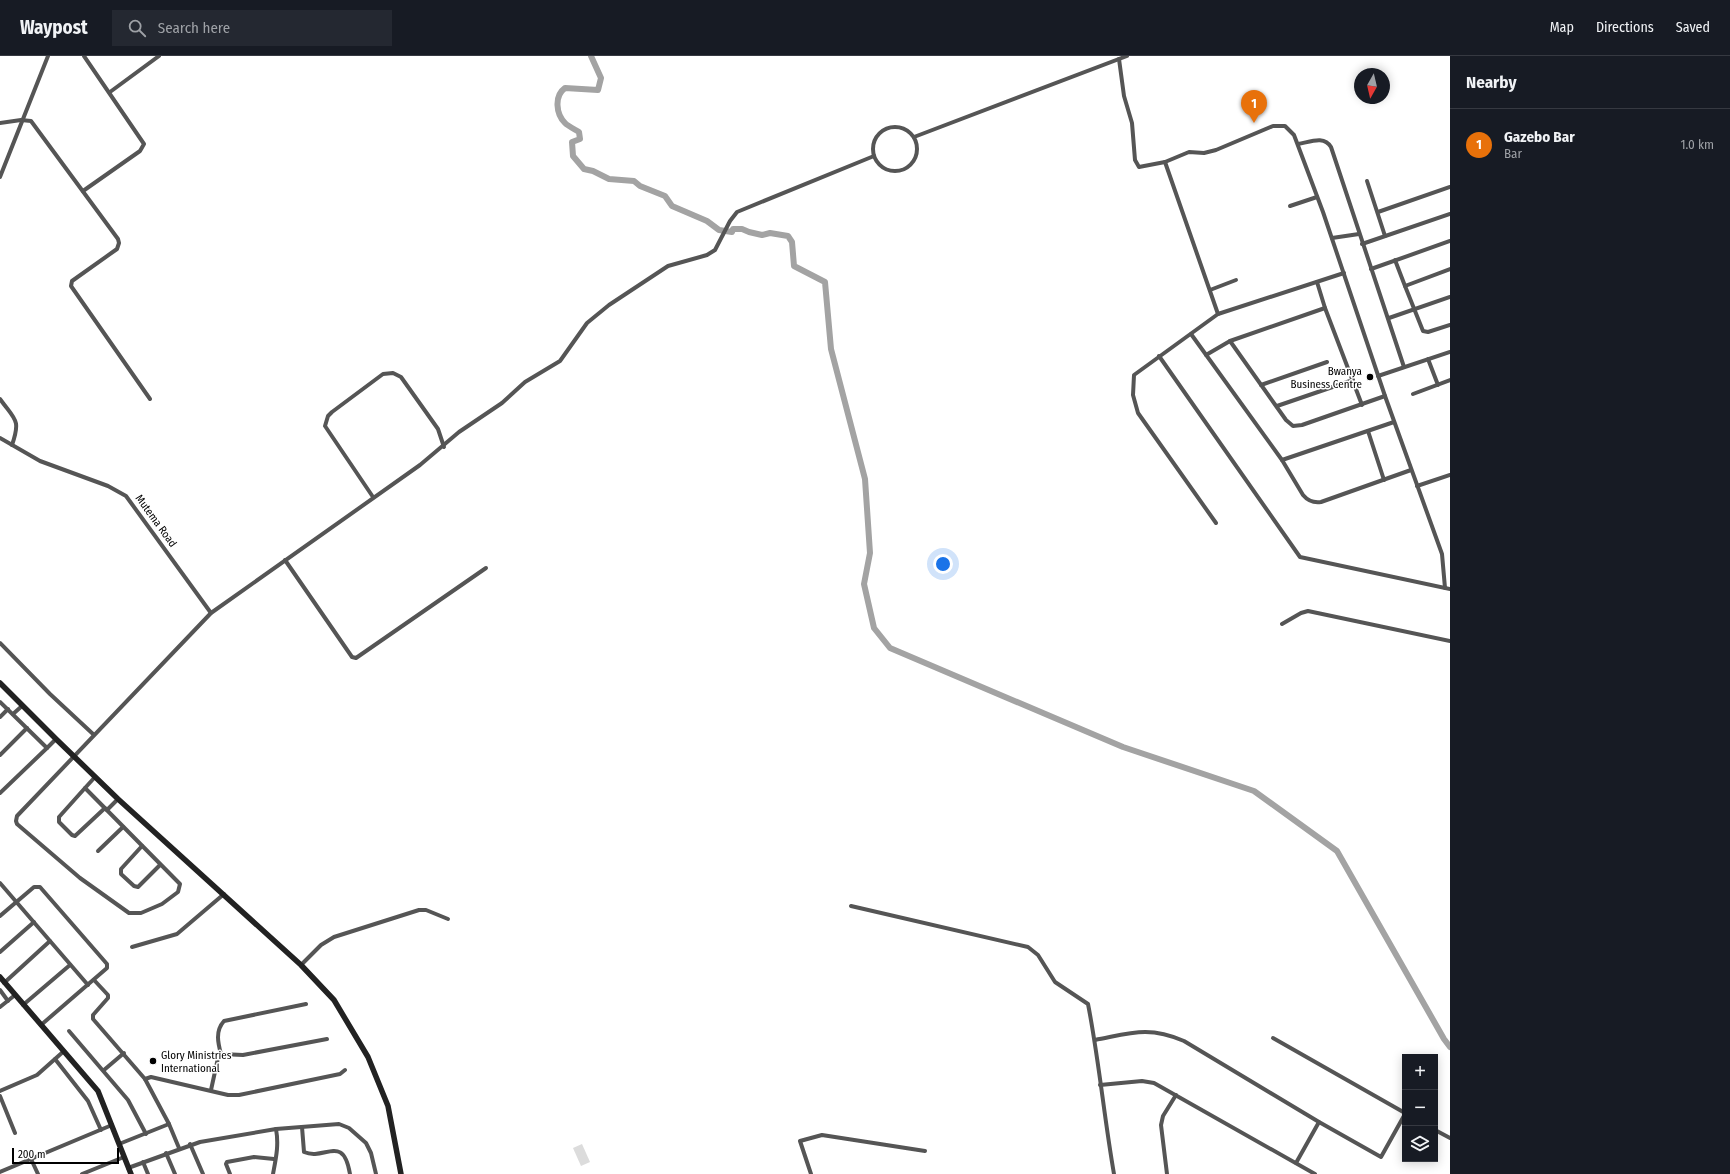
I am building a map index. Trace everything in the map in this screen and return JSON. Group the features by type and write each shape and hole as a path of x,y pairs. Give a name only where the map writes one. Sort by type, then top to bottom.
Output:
{"main road":[{"path":"0,682 22,706 118,799 301,965 334,1000 368,1057 388,1106 401,1174"},
{"path":"0,977 98,1091 131,1174"}],"street":[{"path":"0,176 21,120 48,56"},
{"path":"83,191 144,146 143,141 84,56"},
{"path":"110,92 159,56"},
{"path":"914,137 1127,56"},
{"path":"1119,59 1124,96 1132,123 1135,160 1139,167 1165,162 1189,152 1204,153 1216,150 1277,125 1285,126 1292,131 1332,238 1394,422 1442,554 1445,588"},
{"path":"0,123 21,120 31,121 83,191 119,243 117,249 72,281 71,286 150,399"},
{"path":"892,127 902,128 914,137 917,147 916,157 910,165 901,170 890,170 880,165 874,156 873,146 876,137 883,130 892,127"},
{"path":"1298,144 1322,140 1329,144 1358,234 1389,318 1404,367"},
{"path":"85,788 160,865 178,881 180,888 178,892 162,904 141,913 131,914 80,878 17,824 17,816 211,613 420,465 444,447 459,432 502,404 524,382 560,361 587,323 609,305 668,266 715,250 722,234 737,212 874,156"},
{"path":"1165,162 1218,314"},
{"path":"1367,181 1385,236"},
{"path":"1378,212 1450,187"},
{"path":"1290,206 1317,197"},
{"path":"1362,244 1450,214"},
{"path":"1332,238 1358,234"},
{"path":"1371,269 1450,241"},
{"path":"1395,260 1421,329 1424,332 1428,332 1450,325"},
{"path":"1405,286 1450,269"},
{"path":"1216,524 1142,420 1135,407 1132,387 1134,375 1218,314 1344,273"},
{"path":"1210,290 1236,280"},
{"path":"1317,282 1325,308 1362,405"},
{"path":"1389,318 1450,297"},
{"path":"1206,355 1230,341 1325,308"},
{"path":"1191,334 1282,460 1303,495 1313,502 1321,502 1411,470"},
{"path":"1230,341 1288,423 1297,426 1385,396"},
{"path":"1378,376 1450,352"},
{"path":"1159,356 1300,557 1450,589"},
{"path":"1428,359 1438,385"},
{"path":"1261,385 1327,362"},
{"path":"373,497 325,426 328,416 332,412 383,374 393,373 401,377 438,429 444,447"},
{"path":"1277,406 1352,380"},
{"path":"1413,394 1450,380"},
{"path":"0,399 17,423 17,430 12,445"},
{"path":"1282,460 1394,422"},
{"path":"1368,430 1384,480"},
{"name":"Mutema Road","path":"0,438 40,461 108,486 126,496 211,613"},
{"path":"1417,486 1450,475"},
{"path":"285,560 352,657 356,658 486,568"},
{"path":"1282,624 1301,612 1308,612 1450,641"},
{"path":"0,644 50,694 94,734"},
{"path":"0,702 47,748"},
{"path":"13,714 22,706"},
{"path":"0,717 8,709"},
{"path":"0,755 27,728"},
{"path":"0,793 56,739"},
{"path":"95,777 58,818 59,822 72,835 76,835 118,799"},
{"path":"98,851 123,826"},
{"path":"142,846 121,869 121,874 134,886 138,887 160,865"},
{"path":"0,883 88,985"},
{"path":"0,916 34,888 42,889 106,964 107,968 41,1025"},
{"path":"132,947 177,934 224,894"},
{"path":"851,906 1028,947 1038,955 1055,982 1088,1004 1095,1040 1100,1085 1114,1174"},
{"path":"301,965 321,945 339,935 423,910 448,919"},
{"path":"0,952 34,922"},
{"path":"4,983 50,941"},
{"path":"23,1005 70,965"},
{"path":"94,980 108,995 108,998 93,1015 92,1019 124,1053 145,1079 180,1148"},
{"path":"0,990 8,1001"},
{"path":"0,1007 15,995"},
{"path":"210,1090 218,1058 221,1054 218,1038 221,1024 224,1021 306,1004"},
{"path":"69,1031 104,1070 128,1100 146,1134"},
{"path":"1095,1040 1144,1031 1158,1032 1184,1041 1319,1122 1381,1157 1402,1118"},
{"path":"1273,1038 1402,1111"},
{"path":"221,1054 243,1055 327,1039"},
{"path":"0,1091 37,1075 64,1051"},
{"path":"104,1070 124,1053"},
{"path":"55,1059 88,1101 100,1130"},
{"path":"145,1079 152,1077 228,1095 239,1095 340,1074 345,1070"},
{"path":"1100,1085 1146,1081 1154,1083 1315,1174"},
{"path":"1167,1174 1161,1125 1163,1116 1176,1095"},
{"path":"0,1096 15,1133"},
{"path":"1296,1163 1319,1122"},
{"path":"120,1144 169,1124"},
{"path":"128,1168 190,1144 276,1129 338,1124 349,1128 368,1145 376,1174"},
{"path":"2,1172 31,1158 112,1125"},
{"path":"302,1126 304,1152 339,1152 347,1158 350,1174"},
{"path":"273,1174 274,1159 278,1145 276,1129"},
{"path":"1438,1132 1450,1138"},
{"path":"811,1174 800,1142 822,1135 925,1151"},
{"path":"190,1144 203,1174"},
{"path":"166,1153 175,1174"},
{"path":"82,1174 124,1157"},
{"path":"230,1174 227,1162 254,1157 274,1159"},
{"path":"31,1158 38,1174"},
{"path":"143,1162 148,1174"}],"shaded area":[{"path":"582,1144 590,1162 581,1166 573,1148"}],"waterway":[{"path":"591,56 601,78 598,90 565,88 561,91 558,100 558,110 562,119 565,123 579,132 580,139 572,142 573,156 584,169 593,171 609,179 634,181 640,186 665,196 672,206 707,221 719,230 732,232 733,229 742,229 762,235 770,233 788,236 792,242 794,266 825,282 831,349 865,479 870,553 864,584 874,628 890,648 1123,747 1254,791 1337,851 1444,1039 1450,1047"}],"place":[{"name":"Gazebo Bar","path":"1254,123"},
{"name":"Bwanya Business Centre","path":"1370,377"},
{"name":"Glory Ministries International","path":"153,1061"}]}
